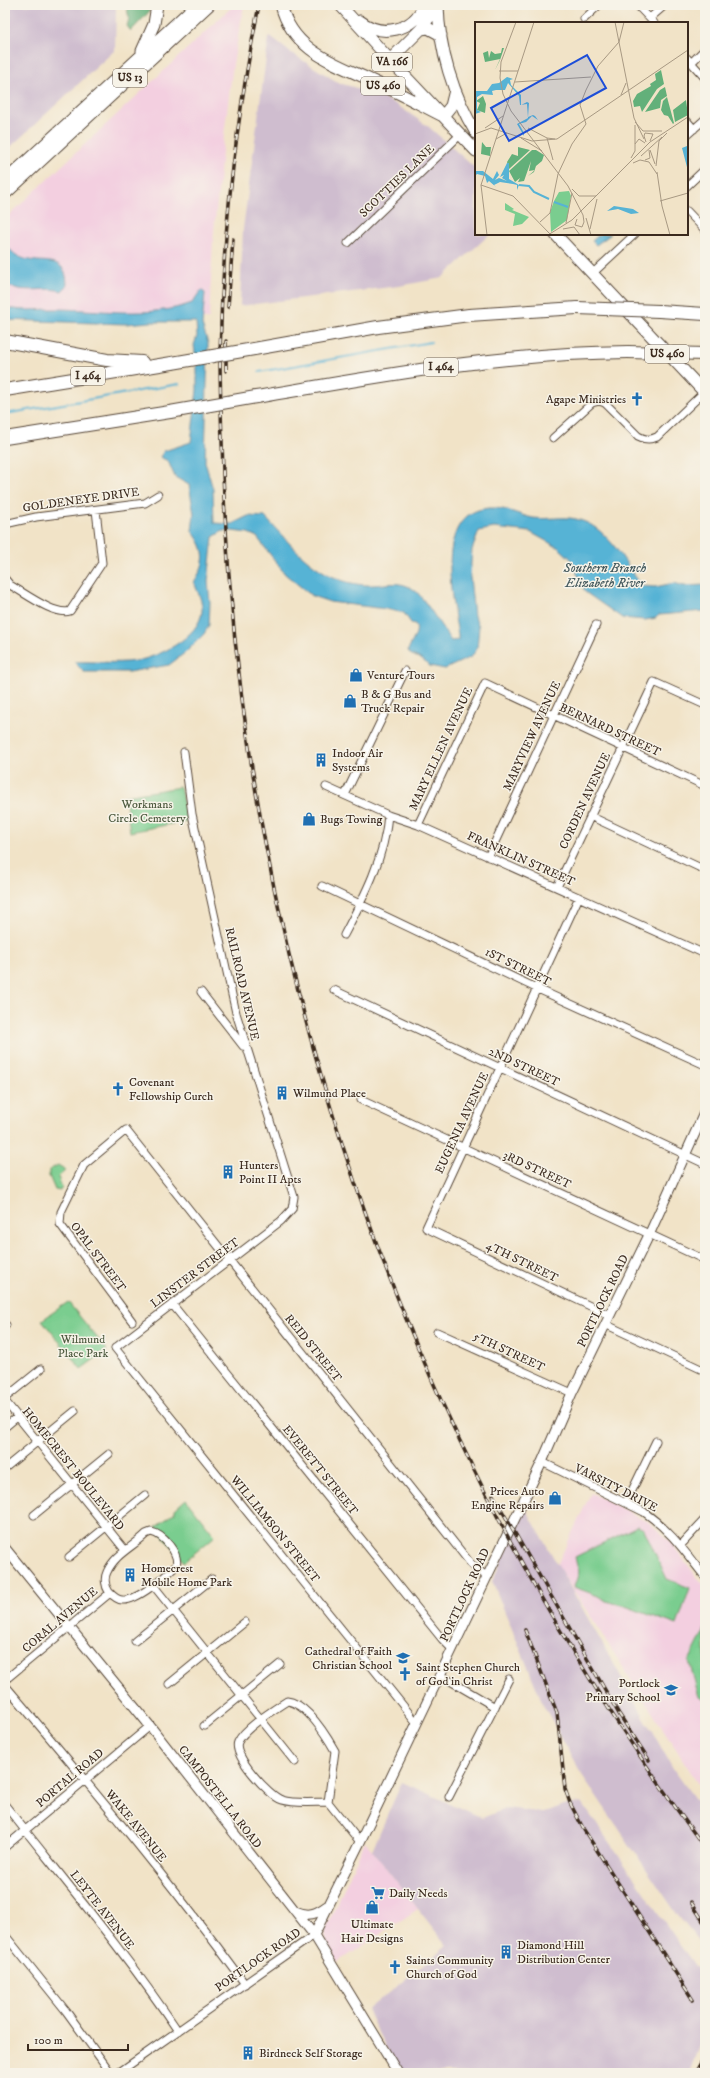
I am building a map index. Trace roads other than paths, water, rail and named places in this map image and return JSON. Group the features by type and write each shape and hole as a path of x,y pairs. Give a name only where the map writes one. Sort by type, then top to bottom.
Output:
{"highway":[{"name":"I 464","path":"5,390 378,327 469,315 577,308 705,314"},
{"path":"5,341 107,360 172,363"},
{"name":"I 464","path":"5,438 493,359 572,353 628,352 705,354"},
{"path":"5,445 67,429"}],"main road":[{"path":"137,61 150,36 157,5"},
{"name":"US 13","path":"7,186 196,5"},
{"name":"US 13","path":"7,186 209,5"},
{"name":"US 460","path":"281,5 291,29 310,50 330,62 377,82 443,116 475,149"},
{"path":"342,6 371,28 390,31 411,23 418,17 424,5"},
{"path":"387,57 420,20 427,5"},
{"path":"387,57 421,29 430,16 433,5"},
{"path":"438,5 441,35 446,60 455,89 475,131"},
{"name":"VA 166","path":"342,6 387,57 443,116"},
{"path":"421,29 428,28 441,35"},
{"path":"443,116 451,106 455,89"},
{"name":"US 460","path":"556,235 704,393"},
{"name":"PORTLOCK ROAD","path":"314,1935 542,1462 572,1393 649,1235 705,1111"},
{"name":"CAMPOSTELLA ROAD","path":"5,1548 150,1726 314,1935 398,2073"},
{"path":"294,1910 306,1915 314,1915 328,1906"}],"street":[{"path":"584,19 599,5"},
{"path":"637,5 652,21 665,5"},
{"path":"705,49 689,61 705,78"},
{"path":"688,134 705,119"},
{"path":"688,122 694,129"},
{"name":"SCOTTIES LANE","path":"348,243 461,134"},
{"path":"688,185 705,169"},
{"path":"688,212 705,230"},
{"path":"592,274 634,235"},
{"path":"554,438 592,403 599,401 605,404 638,436 643,439 653,439 704,393"},
{"name":"GOLDENEYE DRIVE","path":"5,524 36,517 145,503 158,495"},
{"path":"5,579 10,585 52,609 59,612 70,611 102,563 96,510"},
{"name":"MARYVIEW AVENUE","path":"488,857 596,625"},
{"path":"345,795 405,671"},
{"name":"CORDEN AVENUE","path":"557,887 654,682 705,705"},
{"name":"BERNARD STREET","path":"485,683 705,786"},
{"name":"MARY ELLEN AVENUE","path":"418,825 485,683"},
{"name":"RAILROAD AVENUE","path":"184,752 195,830 233,998 247,1051 294,1197 292,1209 287,1215"},
{"name":"FRANKLIN STREET","path":"326,787 388,815 418,825 705,954"},
{"path":"344,935 361,904 385,844 388,815"},
{"path":"590,816 705,870"},
{"name":"1ST STREET","path":"322,886 538,989 705,1065"},
{"name":"EUGENIA AVENUE","path":"426,1228 538,989 579,897"},
{"name":"2ND STREET","path":"334,990 705,1164"},
{"path":"201,992 247,1051"},
{"name":"3RD STREET","path":"361,1100 705,1260"},
{"name":"REID STREET","path":"126,1130 472,1564 486,1576"},
{"name":"OPAL STREET","path":"126,1130 84,1165 62,1212 60,1224 132,1321"},
{"name":"LINSTER STREET","path":"116,1348 287,1215"},
{"name":"4TH STREET","path":"426,1228 705,1371"},
{"name":"EVERETT STREET","path":"172,1304 439,1635 452,1649"},
{"name":"5TH STREET","path":"437,1332 572,1393"},
{"name":"WILLIAMSON STREET","path":"116,1348 417,1723"},
{"path":"5,1399 41,1369"},
{"name":"HOMECREST BOULEVARD","path":"5,1399 17,1417 125,1550"},
{"path":"5,1468 75,1411"},
{"path":"5,1427 17,1417"},
{"path":"626,1503 656,1441"},
{"path":"34,1515 108,1454"},
{"name":"VARSITY DRIVE","path":"542,1462 626,1503 659,1523 681,1545 705,1577"},
{"path":"69,1557 145,1495"},
{"path":"681,1545 705,1519"},
{"name":"CORAL AVENUE","path":"152,1532 161,1536 175,1554 177,1562 172,1570 153,1585 133,1598 122,1600 110,1593 106,1587 106,1573 111,1564 125,1550 146,1534 152,1532"},
{"path":"135,1641 212,1579"},
{"path":"153,1585 296,1762"},
{"name":"CORAL AVENUE","path":"5,1680 110,1593"},
{"path":"169,1684 245,1622"},
{"path":"204,1726 280,1664"},
{"path":"440,1675 495,1707"},
{"path":"449,1797 509,1679"},
{"name":"WAKE AVENUE","path":"5,1685 86,1780 201,1924 245,1984"},
{"path":"328,1802 281,1800 268,1792 238,1753 237,1743 260,1719 287,1700 296,1702 310,1715 335,1751 328,1802 360,1842"},
{"name":"PORTAL ROAD","path":"5,1847 150,1726"},
{"name":"LEYTE AVENUE","path":"5,1805 149,1987 178,2031"},
{"path":"5,1935 62,2006 111,2073"},
{"name":"PORTLOCK ROAD","path":"118,2073 314,1935"}],"water":[{"path":"599,235 610,235 596,245 592,241"},
{"path":"5,245 19,257 58,264 63,268 66,275 67,286 62,291 47,289 27,290 5,284"},
{"name":"Southern Branch Elizabeth River","path":"201,290 205,293 202,325 208,343 205,462 213,489 214,523 232,524 248,516 265,517 309,562 335,578 350,583 366,585 401,584 407,586 417,592 422,598 451,641 458,640 450,580 450,560 453,540 460,524 471,513 489,508 506,510 533,518 571,518 587,523 597,529 614,546 642,586 655,587 674,583 684,586 705,585 705,611 659,615 656,618 645,620 622,618 585,592 571,559 559,548 530,532 494,528 479,531 472,550 470,577 474,616 479,626 477,649 471,657 445,669 430,666 421,659 410,654 408,650 416,634 416,627 404,613 386,609 330,602 312,596 285,574 257,537 248,533 223,531 213,537 208,581 210,603 209,625 204,634 186,652 169,665 129,672 84,672 74,662 135,661 154,656 165,651 176,645 194,629 202,611 200,596 194,582 201,568 204,556 203,550 192,531 194,514 189,485 175,477 168,461 160,457 164,451 191,442 197,390 197,368 194,345 197,336 196,322 150,322 126,324 5,320 5,307 24,310 71,309 124,312 159,311 192,303"}],"waterway":[{"path":"259,372 431,342"},
{"path":"5,414 179,384"}],"railway":[{"path":"259,5 243,92 227,223 221,311 220,355 223,473 232,611 249,748 273,884 305,1019 345,1151 391,1282 445,1409 506,1533 551,1615 625,1733 705,1848"},
{"path":"228,307 233,239"},
{"path":"226,341 226,371"},
{"path":"493,1495 619,1714 649,1760"},
{"path":"525,1630 557,1713 565,1789 570,1803 584,1830 693,2000"},
{"path":"691,1902 705,1924"},
{"path":"695,2073 705,2056"}],"place":[{"name":"Agape Ministries","path":"637,399"},
{"name":"Venture Tours","path":"356,675"},
{"name":"B & G Bus and Truck Repair","path":"350,701"},
{"name":"Indoor Air Systems","path":"321,760"},
{"name":"Bugs Towing","path":"309,819"},
{"name":"Covenant Fellowship Curch","path":"118,1089"},
{"name":"Wilmund Place","path":"282,1093"},
{"name":"Hunters Point II Apts","path":"228,1172"},
{"name":"Prices Auto Engine Repairs","path":"555,1498"},
{"name":"Homecrest Mobile Home Park","path":"130,1575"},
{"name":"Cathedral of Faith Christian School","path":"403,1658"},
{"name":"Saint Stephen Church of God in Christ","path":"405,1674"},
{"name":"Portlock Primary School","path":"671,1690"},
{"name":"Daily Needs","path":"378,1893"},
{"name":"Ultimate Hair Designs","path":"372,1907"},
{"name":"Diamond Hill Distribution Center","path":"506,1952"},
{"name":"Saints Community Church of God","path":"395,1967"},
{"name":"Birdneck Self Storage","path":"248,2053"}],"park label":[{"name":"Workmans Circle Cemetery","path":"147,811"},
{"name":"Wilmund Place Park","path":"83,1346"}]}
